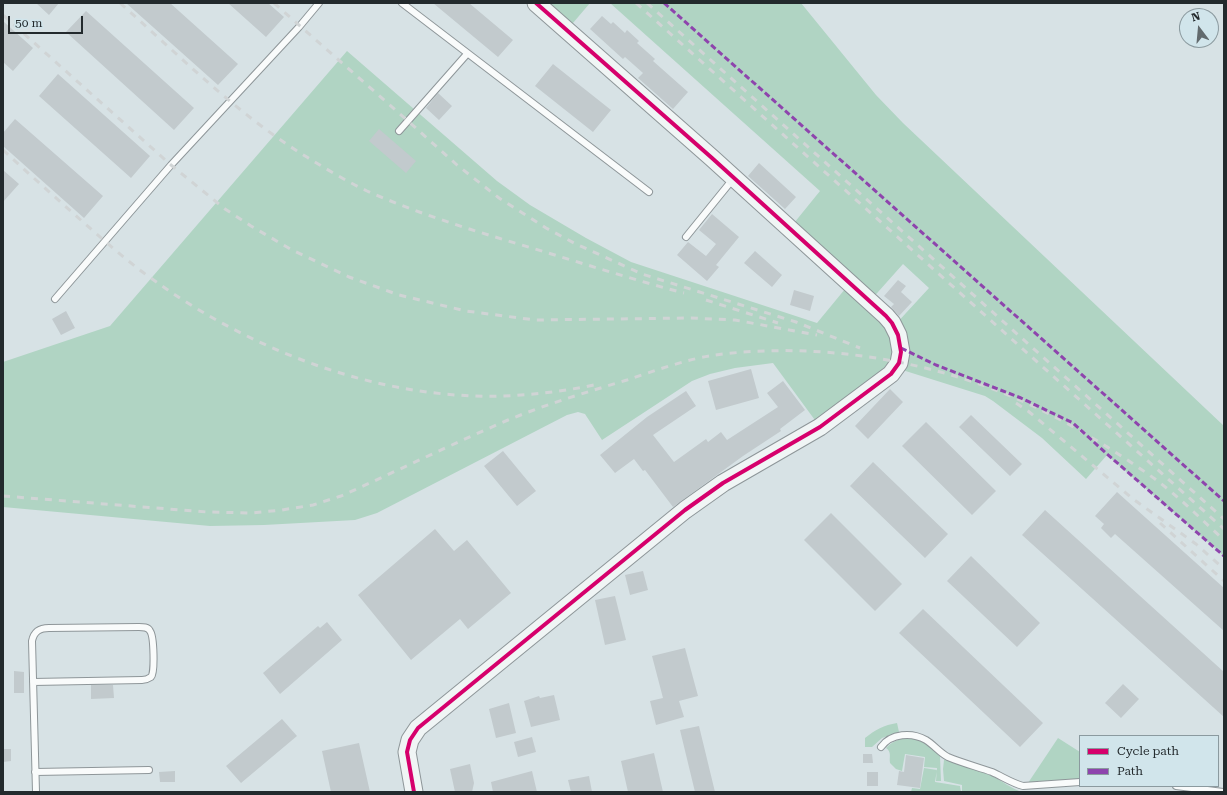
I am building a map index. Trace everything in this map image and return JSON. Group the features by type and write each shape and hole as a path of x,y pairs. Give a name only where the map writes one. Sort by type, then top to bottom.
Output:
{"street":[{"path":"414,792 407,752 410,740 418,728 685,510 723,483 820,427 884,380 898,366 901,355 900,342 896,331 886,316 734,178 536,3"}],"lane":[{"path":"55,299 171,165 300,26 319,3"},
{"path":"402,3 649,192"},
{"path":"399,131 467,54"},
{"path":"686,237 734,178"},
{"path":"33,682 142,680 149,678 152,674 153,668 153,640 151,632 147,628 139,627 49,628 40,629 34,634 32,640 35,772 36,792"},
{"path":"881,747 893,738 901,735 909,735 926,740 947,756 1023,786 1079,782"},
{"path":"35,772 148,770"},
{"path":"1184,787 1223,792"}],"green space":[{"path":"537,3 590,3 567,30"},
{"path":"610,3 801,3 876,95 903,123 1224,426 1224,556 1107,455 1086,479 1042,438 985,396 896,368 820,427 773,363 735,368 710,374 692,381 602,440 585,414 578,412 567,415 377,513 355,520 264,525 210,526 3,507 3,362 110,326 347,51 497,181 530,205 586,238 631,262 817,323 850,283 790,228 820,191","holes":["903,264 929,288 894,326 870,301"]},
{"path":"897,723 899,732 882,738 872,747 865,747 865,738 869,735 876,730"},
{"path":"909,737 923,742 938,752 940,756 941,781 936,781 937,768 924,767 925,757 905,754 902,771 896,769 890,763 890,753 886,748 896,741"},
{"path":"1058,738 1079,751 1079,782 1026,786"},
{"path":"946,759 990,775 1023,792 962,792 962,785 944,781 943,769 944,760"},
{"path":"924,768 937,770 935,782 960,786 961,792 911,792 912,788 920,789"}],"building":[{"path":"36,3 59,3 49,15"},
{"path":"126,3 170,3 238,64 218,85"},
{"path":"228,3 268,3 284,17 266,37"},
{"path":"433,3 469,3 513,40 498,57"},
{"path":"86,11 194,108 174,130 66,32"},
{"path":"602,16 611,24 613,22 625,33 627,30 639,41 637,43 655,59 653,61 688,92 673,109 638,78 643,73 625,57 623,59 590,29"},
{"path":"3,21 33,48 13,71 3,62"},
{"path":"553,64 611,110 593,132 535,86"},
{"path":"58,74 150,156 131,178 39,96"},
{"path":"438,93 452,106 439,120 426,108"},
{"path":"15,119 103,196 84,218 3,146 3,133"},
{"path":"379,129 416,161 406,173 369,141"},
{"path":"759,163 796,197 785,209 748,176"},
{"path":"3,170 19,184 3,202"},
{"path":"712,214 739,237 716,265 719,267 707,281 677,255 688,242 706,256 716,244 699,230"},
{"path":"755,251 782,275 772,287 744,263"},
{"path":"898,280 906,286 901,292 912,302 899,316 891,307 894,304 884,296"},
{"path":"794,290 814,296 810,311 790,305"},
{"path":"66,311 75,328 61,335 52,319"},
{"path":"751,369 759,398 716,410 708,381"},
{"path":"783,381 805,410 780,429 781,431 743,456 673,507 645,470 643,471 634,459 615,473 600,455 647,417 686,391 696,406 653,435 674,462 706,439 708,442 721,432 727,440 778,407 767,393"},
{"path":"890,389 903,402 868,439 855,426"},
{"path":"971,415 1022,464 1010,476 959,427"},
{"path":"926,422 996,491 972,515 902,446"},
{"path":"503,451 536,491 517,506 484,466"},
{"path":"873,462 948,534 925,558 850,486"},
{"path":"1117,492 1224,588 1224,631 1115,534 1111,538 1101,528 1104,524 1095,516"},
{"path":"1045,510 1224,672 1224,717 1022,535"},
{"path":"831,513 902,584 875,611 804,540"},
{"path":"435,529 454,551 467,540 511,593 468,629 460,619 411,660 358,595"},
{"path":"971,556 1040,623 1017,647 947,581"},
{"path":"643,571 648,590 630,595 625,575"},
{"path":"615,596 626,640 605,645 595,600"},
{"path":"923,609 1043,723 1020,747 899,633"},
{"path":"327,622 342,640 280,694 263,673 318,626 320,628"},
{"path":"685,648 698,696 679,701 684,717 656,725 650,701 663,698 652,656"},
{"path":"14,671 24,672 24,693 14,693"},
{"path":"1123,684 1139,699 1121,718 1105,703"},
{"path":"91,685 113,685 114,698 91,699"},
{"path":"554,695 560,720 531,727 524,701 539,696 540,698"},
{"path":"509,703 516,733 496,738 489,709"},
{"path":"282,719 297,736 241,783 226,766"},
{"path":"699,726 715,792 695,792 680,730"},
{"path":"532,737 536,752 518,757 514,742"},
{"path":"359,743 370,792 331,792 322,751"},
{"path":"3,749 11,749 11,761 3,762"},
{"path":"654,753 663,792 628,792 621,761"},
{"path":"863,754 872,754 873,763 863,763"},
{"path":"906,755 924,758 920,788 897,785 899,771 904,772"},
{"path":"470,764 474,783 472,792 455,792 450,769"},
{"path":"175,771 175,782 160,782 159,772"},
{"path":"532,771 537,792 493,792 491,782"},
{"path":"867,772 878,772 878,786 867,786"},
{"path":"589,776 592,792 571,792 568,780"}],"railway":[{"path":"120,3 212,86 259,124 310,159 367,191 387,200 450,223 684,293"},
{"path":"274,3 457,165 499,198 546,228 574,243 642,274 796,322 860,348"},
{"path":"636,3 1224,529"},
{"path":"647,3 1224,519"},
{"path":"3,15 171,165 225,209 292,250 349,277 399,295 466,311 535,320 691,318 735,320 817,335"},
{"path":"3,150 100,237 145,274 193,306 276,350 320,367 366,380 412,390 458,395 504,396 560,391 594,385"},
{"path":"706,300 778,323"},
{"path":"3,496 207,512 251,513 313,505 341,496 508,420 582,394 693,359 755,351 796,351 838,353 879,358 920,367 998,391 1035,407 1096,440 1155,479 1181,500 1224,540"},
{"path":"1016,403 1028,411 1133,499 1196,544 1224,569"},
{"path":"1160,523 1224,581"}],"marked path":[{"path":"664,3 1224,501"},
{"path":"901,348 936,365 1021,398 1073,423 1224,556"}],"cycle path":[{"path":"414,792 407,752 410,740 418,728 685,510 723,483 820,427 891,374 899,363 901,352 898,335 892,323 886,316 712,158 536,3"}]}
